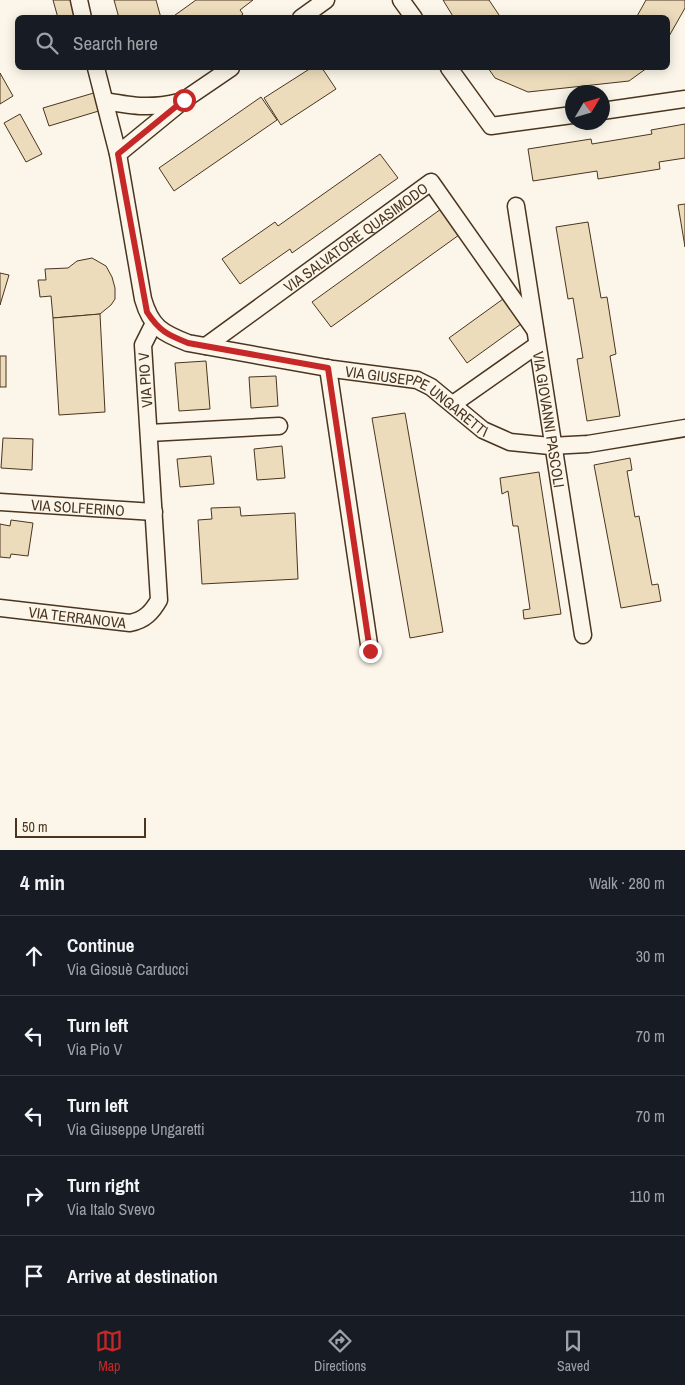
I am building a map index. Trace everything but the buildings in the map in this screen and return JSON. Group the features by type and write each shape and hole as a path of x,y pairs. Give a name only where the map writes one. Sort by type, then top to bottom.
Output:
{"street":[{"path":"79,0 82,15"},
{"path":"306,15 326,0"},
{"path":"401,0 412,15"},
{"path":"97,70 118,154 143,299 147,312 154,323"},
{"path":"118,154 184,100 228,70"},
{"path":"451,70 491,126 565,116"},
{"path":"610,110 685,99"},
{"path":"105,101 142,107 161,106 184,100"},
{"name":"VIA SALVATORE QUASIMODO","path":"206,346 431,182 536,338"},
{"name":"VIA GIOVANNI PASCOLI","path":"516,206 583,635"},
{"name":"VIA GIUSEPPE UNGARETTI","path":"154,323 167,335 188,343 328,368 417,380 432,387 483,430 510,442 553,446 588,444 685,428"},
{"name":"VIA PIO V","path":"152,612 159,600 159,594 143,345 154,323"},
{"path":"453,404 536,338"},
{"path":"328,368 370,651"},
{"path":"149,434 279,426"},
{"name":"VIA SOLFERINO","path":"0,502 154,512"},
{"name":"VIA TERRANOVA","path":"0,608 130,623 138,622 152,612"}],"route":[{"path":"184,100 118,154 143,299 147,312 154,323 167,335 188,343 328,368 370,651"}]}
